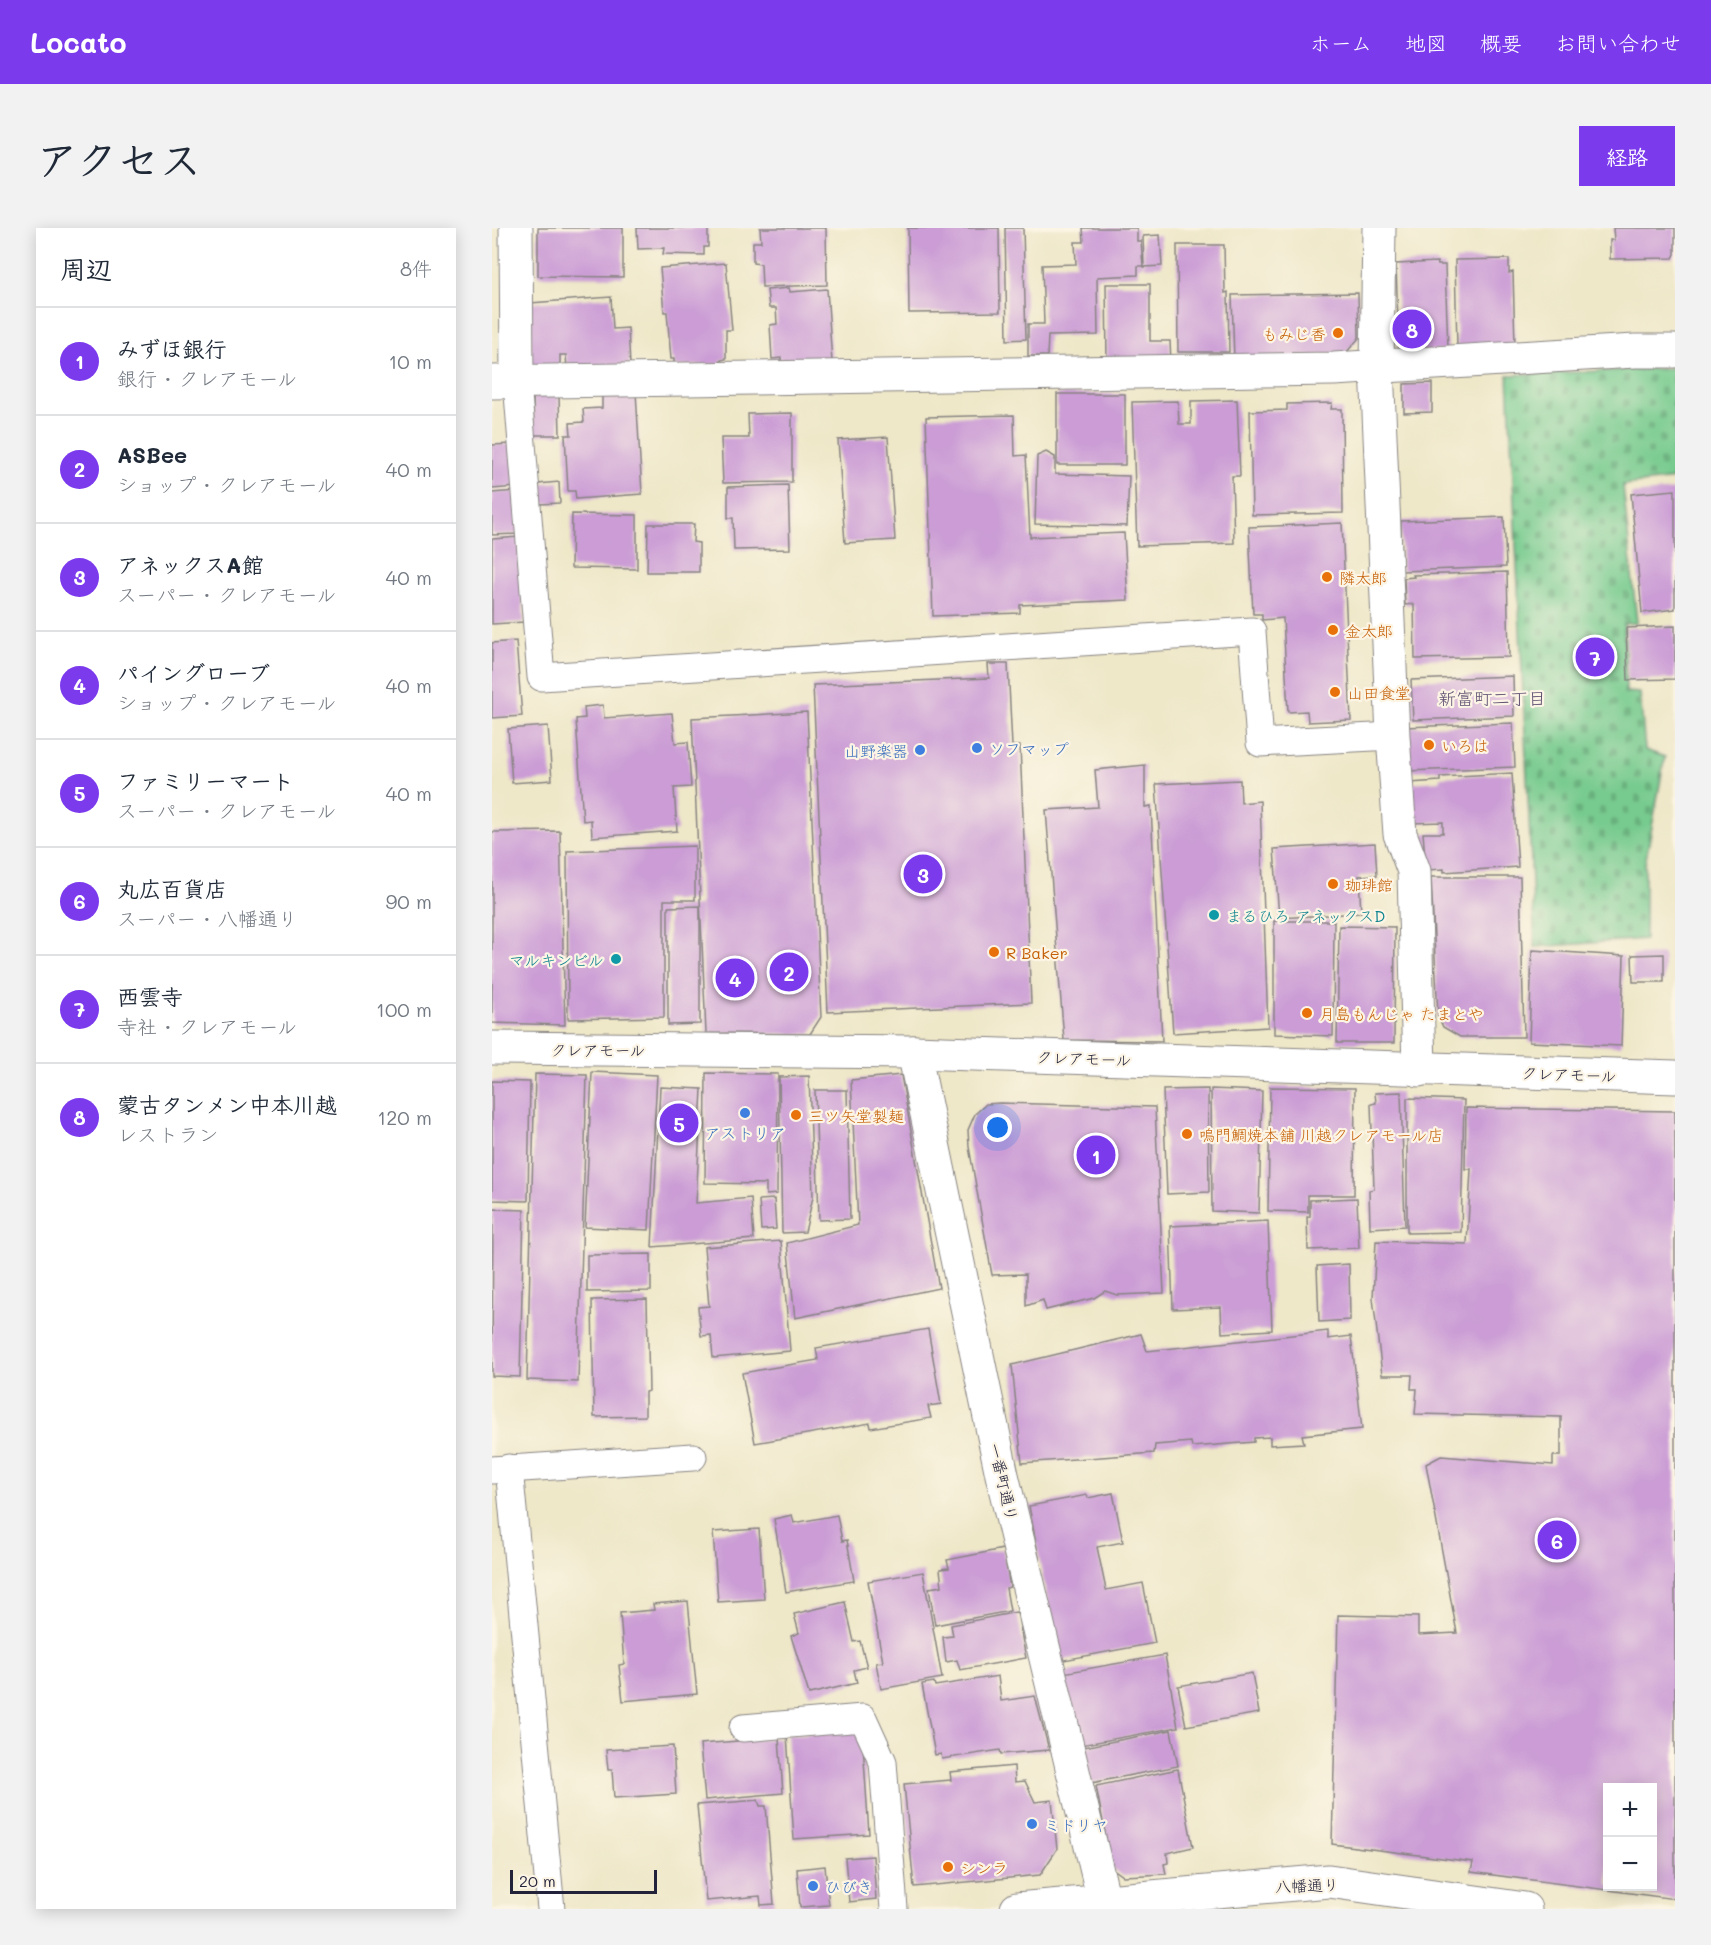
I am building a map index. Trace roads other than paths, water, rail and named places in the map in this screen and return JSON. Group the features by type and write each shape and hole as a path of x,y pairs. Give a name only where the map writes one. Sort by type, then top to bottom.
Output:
{"street":[{"path":"516,228 504,382 1377,367 1675,351"},
{"path":"1379,228 1377,367 1393,736 1400,834 1414,871 1419,1070"},
{"name":"クレアモール","path":"492,1048 914,1052 1675,1077"},
{"name":"一番町通り","path":"914,1052 1002,1475 1105,1905"},
{"name":"八幡通り","path":"1017,1909 1105,1905 1329,1881 1525,1909"}],"lane":[{"path":"504,382 541,677 1252,631 1260,743 1393,736"},
{"path":"551,1909 500,1469 693,1457"},
{"path":"743,1728 863,1718 883,1762 894,1909"}],"place":[{"name":"蒙古タンメン中本川越","path":"1412,329"},
{"name":"もみじ香","path":"1338,333"},
{"name":"隣太郎","path":"1327,577"},
{"name":"金太郎","path":"1333,630"},
{"name":"西雲寺","path":"1595,657"},
{"name":"山田食堂","path":"1335,692"},
{"name":"いろは","path":"1429,745"},
{"name":"ソフマップ","path":"977,748"},
{"name":"山野楽器","path":"920,750"},
{"name":"アネックスA館","path":"923,874"},
{"name":"珈琲館","path":"1333,884"},
{"name":"まるひろ アネックスD","path":"1214,915"},
{"name":"R Baker","path":"994,952"},
{"name":"マルキンビル","path":"616,959"},
{"name":"ASBee","path":"789,972"},
{"name":"パイングローブ","path":"735,978"},
{"name":"月島もんじゃ たまとや","path":"1307,1013"},
{"name":"アストリア","path":"745,1113"},
{"name":"三ツ矢堂製麺","path":"796,1115"},
{"name":"ファミリーマート","path":"679,1123"},
{"name":"鳴門鯛焼本舗 川越クレアモール店","path":"1187,1134"},
{"name":"みずほ銀行","path":"1096,1155"},
{"name":"丸広百貨店","path":"1557,1540"},
{"name":"ミドリヤ","path":"1032,1824"},
{"name":"シンラ","path":"948,1867"},
{"name":"ひびき","path":"813,1886"}],"district":[{"name":"新富町二丁目","path":"1492,698"}]}
